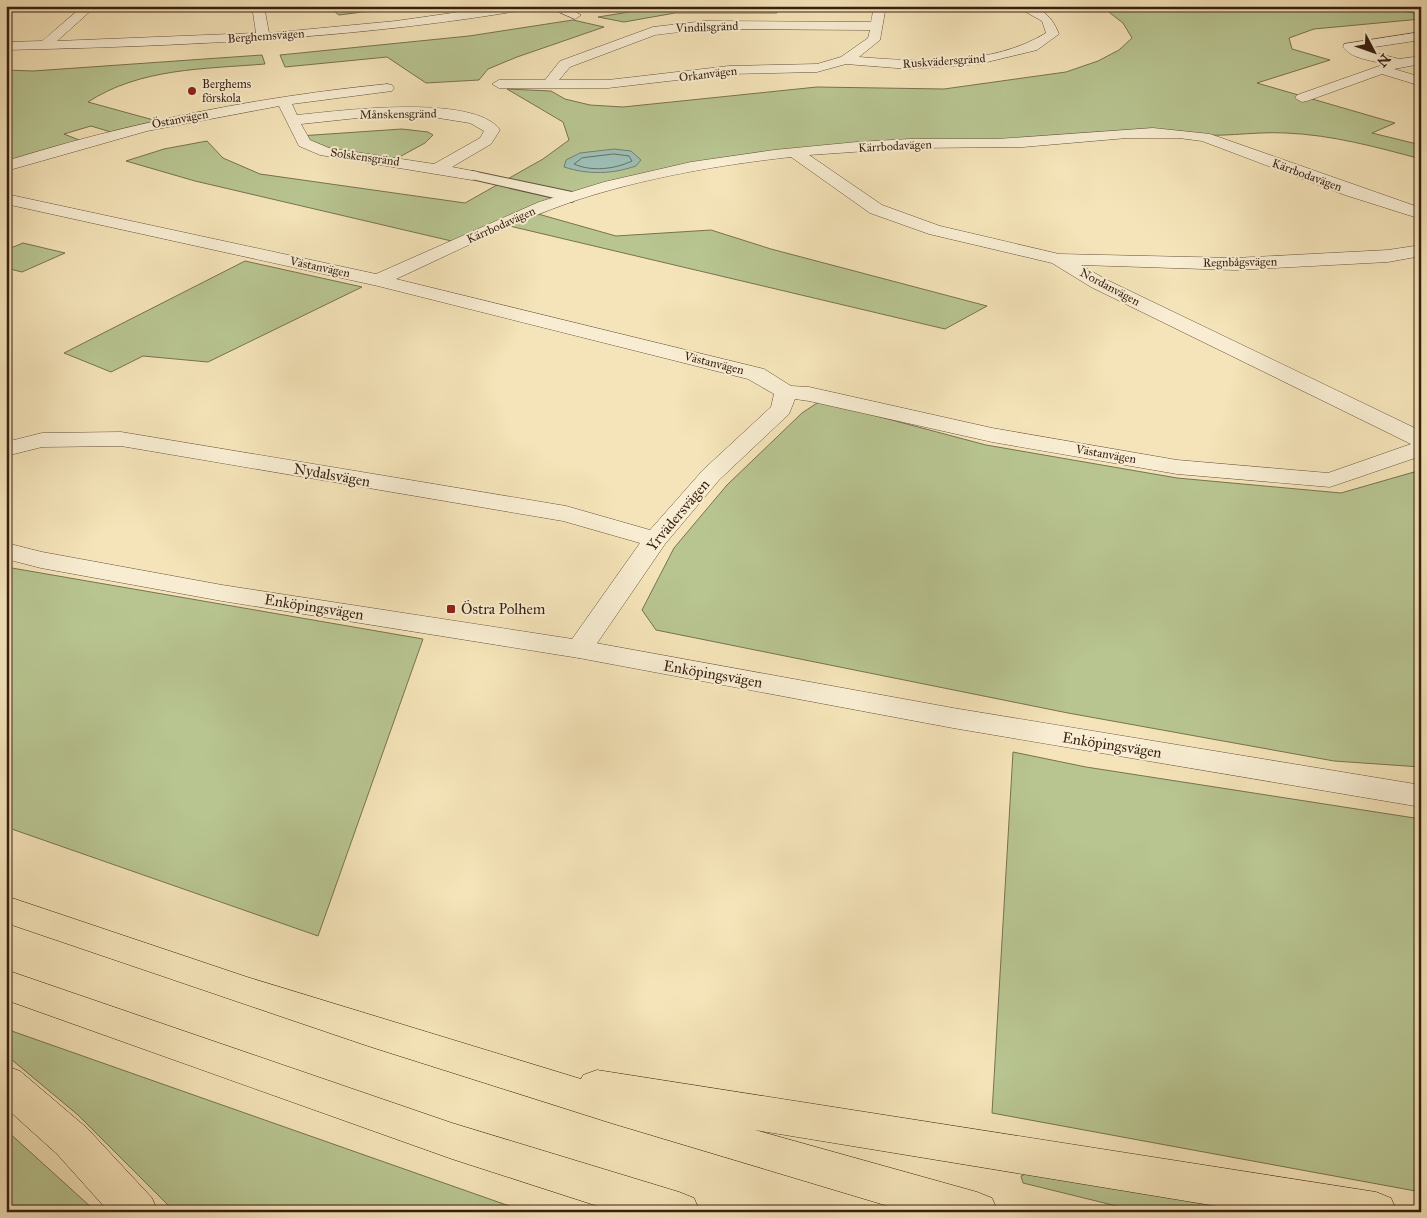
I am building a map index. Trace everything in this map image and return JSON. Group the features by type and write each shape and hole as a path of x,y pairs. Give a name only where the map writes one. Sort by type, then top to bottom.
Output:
{"highway":[{"path":"6,909 281,1003 491,1070 977,1212"},
{"path":"6,985 452,1142 679,1212"},
{"path":"491,1070 921,1137 1376,1212"},
{"path":"6,1083 72,1141 137,1212"}],"street":[{"path":"45,45 90,6"},
{"path":"258,6 263,37"},
{"name":"Berghemsvägen","path":"6,46 146,43 263,37 381,26 524,6"},
{"path":"551,6 575,15"},
{"name":"Orkanvägen","path":"499,84 550,82 608,84 729,70 812,68 846,60 874,40 878,26 880,6"},
{"name":"Ruskvädersgränd","path":"846,60 909,65 979,60 1032,47 1053,34 1047,19 1021,6"},
{"path":"1409,6 1421,8"},
{"name":"Vindilsgränd","path":"550,82 565,64 653,31 705,25 878,26"},
{"path":"1399,63 1360,54 1349,47 1421,36"},
{"path":"1302,98 1399,63 1421,60"},
{"path":"1380,70 1421,82"},
{"name":"Östanvägen","path":"6,166 78,143 155,124 285,101 387,88"},
{"name":"Solskensgränd","path":"285,101 296,129 304,143 326,152 439,168 472,175"},
{"name":"Månskensgränd","path":"293,120 374,113 433,112 472,118 485,124 492,130 486,141 439,168"},
{"name":"Kärrbodavägen","path":"378,280 516,216 572,197 685,168 738,158 899,144 998,144 1118,134 1183,133 1205,137 1351,191 1421,214"},
{"name":"Nordanvägen","path":"795,153 876,209 935,230 1058,259 1098,283 1421,440"},
{"path":"472,175 572,197"},
{"name":"Västanvägen","path":"6,199 378,280 756,374 786,392 809,394 992,435 1177,466 1330,480 1421,448"},
{"name":"Regnbågsvägen","path":"1058,259 1235,264 1388,256 1421,250"},
{"name":"Yrvädersvägen","path":"579,649 656,539 711,475 782,409 786,392"},
{"name":"Nydalsvägen","path":"6,449 42,440 121,439 566,514 656,539"},
{"name":"Enköpingsvägen","path":"6,551 41,560 222,593 579,649 953,718 1421,796"}],"green space":[{"path":"327,6 409,6 339,15"},
{"path":"643,6 778,7 777,13 675,13 624,22 598,17 648,9"},
{"path":"1101,6 1365,6 1421,14 1421,19 1314,29 1289,38 1292,49 1330,60 1257,83 1395,123 1372,133 1421,145 1421,159 1338,139 1286,133 1196,135 1183,133 899,144 685,168 531,212 616,236 711,230 771,249 987,306 945,329 501,224 460,243 195,181 126,161 164,149 207,141 223,158 260,174 465,203 543,159 569,140 563,122 507,89 551,91 565,99 590,105 623,107 817,87 944,89 1066,72 1098,61 1119,50 1132,38 1123,23"},
{"path":"573,20 604,27 488,69 479,80 426,83 387,57 285,67 280,55 469,36"},
{"path":"262,55 265,64 173,72 129,82 108,91 88,102 157,121 111,132 91,126 64,134 84,142 6,166 6,70 33,71"},
{"path":"402,129 428,132 433,135 425,143 392,161 349,156 299,136"},
{"path":"23,243 65,253 22,272 6,268 6,250"},
{"path":"245,261 362,287 208,362 143,356 111,372 64,353"},
{"path":"820,401 986,445 1177,478 1341,493 1421,470 1421,767 1334,761 1068,713 656,630 642,610 674,548 727,485 802,413"},
{"path":"6,567 423,639 318,936 6,827"},
{"path":"1013,752 1086,767 1421,819 1421,1192 992,1113"},
{"path":"6,1029 528,1212 175,1212 78,1115 6,1055"},
{"path":"6,1130 92,1208 95,1212 6,1212"},
{"path":"1028,1173 1273,1212 1141,1212 1023,1183 1021,1176"}],"water":[{"path":"614,149 631,151 641,160 636,166 609,172 573,170 564,167 566,160 580,153"}],"place":[{"name":"Berghems förskola","path":"192,91"},
{"name":"Östra Polhem","path":"451,609"}]}
